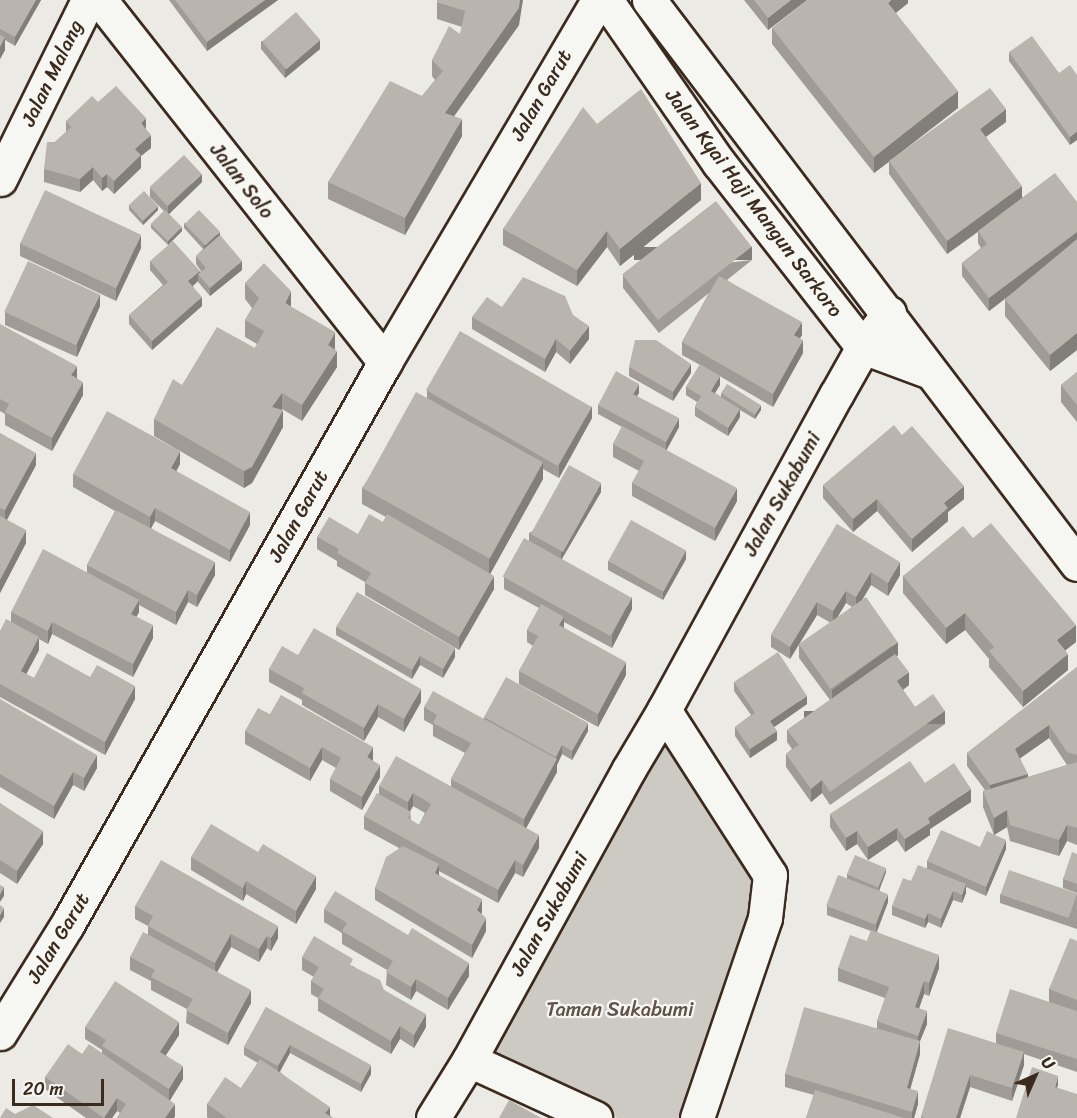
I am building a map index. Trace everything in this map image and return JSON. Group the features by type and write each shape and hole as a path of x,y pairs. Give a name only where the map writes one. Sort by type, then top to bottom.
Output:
{"street":[{"name":"Jalan Malang","path":"0,179 88,0"},
{"name":"Jalan Solo","path":"100,0 385,362"},
{"name":"Jalan Garut","path":"0,1033 73,915 385,362 598,0"},
{"name":"Jalan Kyai Haji Mangun Sarkoro","path":"606,0 719,163 863,347"},
{"name":"Jalan Kyai Haji Mangun Sarkoro","path":"648,0 889,313 928,371 1077,564"},
{"path":"719,163 752,136"},
{"name":"Jalan Sukabumi","path":"433,1118 469,1060 863,347 889,313"},
{"path":"863,347 928,371"},
{"path":"664,710 770,875 765,918 697,1118"},
{"path":"469,1060 595,1118"}],"green space":[{"name":"Taman Sukabumi","path":"662,727 749,851 760,899 688,1118 618,1118 481,1054"}],"building":[{"path":"0,0 36,0 15,37 0,29"},
{"path":"175,0 265,0 207,42"},
{"path":"437,0 520,0 519,8 445,113 462,119 405,218 328,182 390,81 422,96 443,71 432,60 449,26 460,34 465,11 437,2"},
{"path":"754,0 791,0 768,18"},
{"path":"807,0 891,0 888,3 958,91 874,157 772,28"},
{"path":"296,12 320,40 286,69 262,42"},
{"path":"0,35 5,37 0,47"},
{"path":"1032,36 1059,73 1070,65 1077,75 1077,131 1070,137 1009,52"},
{"path":"116,86 146,118 141,123 151,135 135,149 141,155 114,181 107,174 102,178 93,167 80,179 44,169 47,142 55,142 71,127 66,121 92,96 98,102"},
{"path":"990,88 1006,109 980,129 1022,186 947,241 889,161"},
{"path":"641,89 701,183 620,249 607,231 577,270 503,229 583,107 597,124"},
{"path":"184,155 202,174 167,206 150,187"},
{"path":"1055,173 1077,202 1077,232 989,298 962,263 987,244 978,231"},
{"path":"45,190 141,235 116,288 20,243"},
{"path":"144,191 158,206 143,221 129,205"},
{"path":"716,201 752,247 658,320 622,274"},
{"path":"165,210 182,227 168,241 151,224"},
{"path":"199,210 220,232 205,245 185,224"},
{"path":"220,235 242,261 210,288 198,274 206,268 196,256"},
{"path":"1077,239 1077,333 1050,355 1005,299"},
{"path":"173,241 200,271 188,281 202,297 152,341 129,315 168,282 150,261"},
{"path":"28,261 100,294 76,345 4,312"},
{"path":"264,263 291,291 285,303 335,332 328,345 337,351 302,405 282,393 272,407 283,410 252,467 244,471 154,419 173,379 182,385 217,327 255,348 264,331 245,320 259,298 245,283"},
{"path":"719,276 802,322 794,335 803,340 773,394 682,342"},
{"path":"523,277 565,296 573,315 589,326 570,351 556,339 545,359 472,317 487,297 502,307"},
{"path":"0,324 77,366 71,375 83,382 52,438 5,412 9,404 0,399"},
{"path":"460,331 592,407 558,466 426,390"},
{"path":"635,340 656,340 691,364 673,392 629,367"},
{"path":"700,364 720,376 711,391 740,409 728,428 695,407 701,396 686,387"},
{"path":"616,371 639,384 633,394 679,418 666,442 598,405"},
{"path":"1077,372 1077,405 1061,385"},
{"path":"727,384 761,405 755,415 721,393"},
{"path":"416,392 543,462 489,559 363,488"},
{"path":"107,411 180,451 171,468 250,512 230,550 155,508 150,517 73,474"},
{"path":"894,425 902,435 912,426 964,486 944,503 948,508 912,539 877,499 853,519 823,485"},
{"path":"622,426 737,488 715,528 632,483 644,461 613,444"},
{"path":"0,433 36,453 5,510 0,508"},
{"path":"569,465 601,483 563,552 531,534"},
{"path":"116,510 215,562 197,595 188,590 176,612 87,565"},
{"path":"369,514 383,522 387,514 494,576 459,637 365,583 371,573 337,553 339,549 317,537 329,517 358,534"},
{"path":"0,516 26,530 0,580"},
{"path":"631,520 686,551 663,592 608,561"},
{"path":"991,523 1076,625 1057,640 1068,654 1023,691 989,651 994,647 965,613 946,628 903,576 963,526 973,538"},
{"path":"837,524 900,562 888,583 871,572 856,597 846,591 833,611 817,602 790,647 771,635"},
{"path":"524,538 632,598 610,636 503,576"},
{"path":"43,549 139,600 131,614 153,625 133,664 52,622 48,631 11,612"},
{"path":"357,592 455,648 443,669 420,656 412,670 336,627"},
{"path":"866,597 898,642 830,689 799,644"},
{"path":"541,604 564,617 559,625 626,662 598,714 519,671 538,636 527,630"},
{"path":"6,619 39,637 21,671 34,678 47,653 90,677 97,665 135,686 105,742 0,684 0,631"},
{"path":"314,628 421,689 404,719 378,704 364,728 302,693 304,688 269,669 282,646 298,655"},
{"path":"778,652 807,696 770,721 777,731 750,749 735,727 755,713 734,682"},
{"path":"895,654 909,672 897,681 915,707 933,694 945,711 830,792 822,780 811,789 786,754 799,745 787,730"},
{"path":"1077,667 1077,755 1067,752 1049,725 1015,749 1028,774 990,785 967,753"},
{"path":"506,677 588,723 572,751 562,745 556,757 484,717"},
{"path":"433,691 557,759 524,819 451,779 471,743 433,723 437,715 424,707"},
{"path":"281,695 373,747 367,757 380,765 362,797 330,779 341,758 322,747 310,768 245,731 258,708 270,714"},
{"path":"0,699 97,755 84,778 73,772 54,806 0,774"},
{"path":"396,756 539,835 523,865 515,860 498,890 364,816 377,793 411,812 408,818 419,825 431,804 413,793 408,802 379,786"},
{"path":"910,761 925,783 954,763 971,789 928,818 930,823 905,839 897,828 868,847 857,831 846,838 830,814"},
{"path":"1077,762 1077,828 1067,825 1059,840 1010,825 1007,810 994,818 983,791"},
{"path":"0,803 43,831 17,871 0,860"},
{"path":"211,824 258,852 263,844 316,876 296,911 246,881 243,888 191,857"},
{"path":"941,830 980,847 987,831 1006,840 986,887 927,861"},
{"path":"403,846 439,864 435,873 482,899 477,910 486,918 472,945 375,888 386,857"},
{"path":"1072,852 1077,854 1077,884 1063,879"},
{"path":"855,855 886,868 878,888 847,874"},
{"path":"161,860 278,926 271,938 267,936 259,949 231,934 215,963 148,926 153,916 135,906"},
{"path":"918,865 966,884 962,895 953,891 941,919 928,913 925,919 892,906 903,878 911,881"},
{"path":"1009,870 1077,893 1069,918 1001,895"},
{"path":"838,875 887,894 876,925 826,906"},
{"path":"335,891 408,935 412,928 469,963 448,998 416,979 411,987 386,972 393,961 342,931 347,923 324,909"},
{"path":"871,930 939,955 929,983 924,981 915,1007 927,1011 918,1036 877,1021 889,987 838,968 850,935 867,941"},
{"path":"143,932 251,990 228,1033 186,1010 193,999 151,977 155,970 130,957"},
{"path":"314,936 353,959 350,965 380,980 384,990 426,1014 414,1035 400,1026 391,1041 318,998 324,989 311,981 319,967 302,957"},
{"path":"1070,938 1077,941 1077,1000 1049,989"},
{"path":"115,981 179,1022 160,1052 183,1066 169,1089 102,1046 106,1040 85,1027"},
{"path":"1010,989 1077,1011 1077,1059 996,1033"},
{"path":"266,1007 371,1065 361,1084 290,1045 278,1066 244,1047"},
{"path":"804,1007 920,1041 907,1088 918,1091 912,1112 785,1074"},
{"path":"948,1028 1024,1052 1012,1088 970,1075 956,1118 925,1118 921,1116"},
{"path":"68,1044 82,1054 89,1044 175,1104 165,1118 117,1118 126,1104 117,1098 104,1118 45,1077"},
{"path":"260,1059 330,1107 325,1113 333,1118 227,1118 207,1104 225,1077 241,1088"},
{"path":"1032,1067 1058,1076 1055,1087 1077,1094 1077,1118 1016,1118"},
{"path":"815,1090 904,1118 806,1118"},
{"path":"509,1100 541,1118 499,1118"},
{"path":"33,1105 53,1118 0,1118 6,1108 15,1114"}]}
